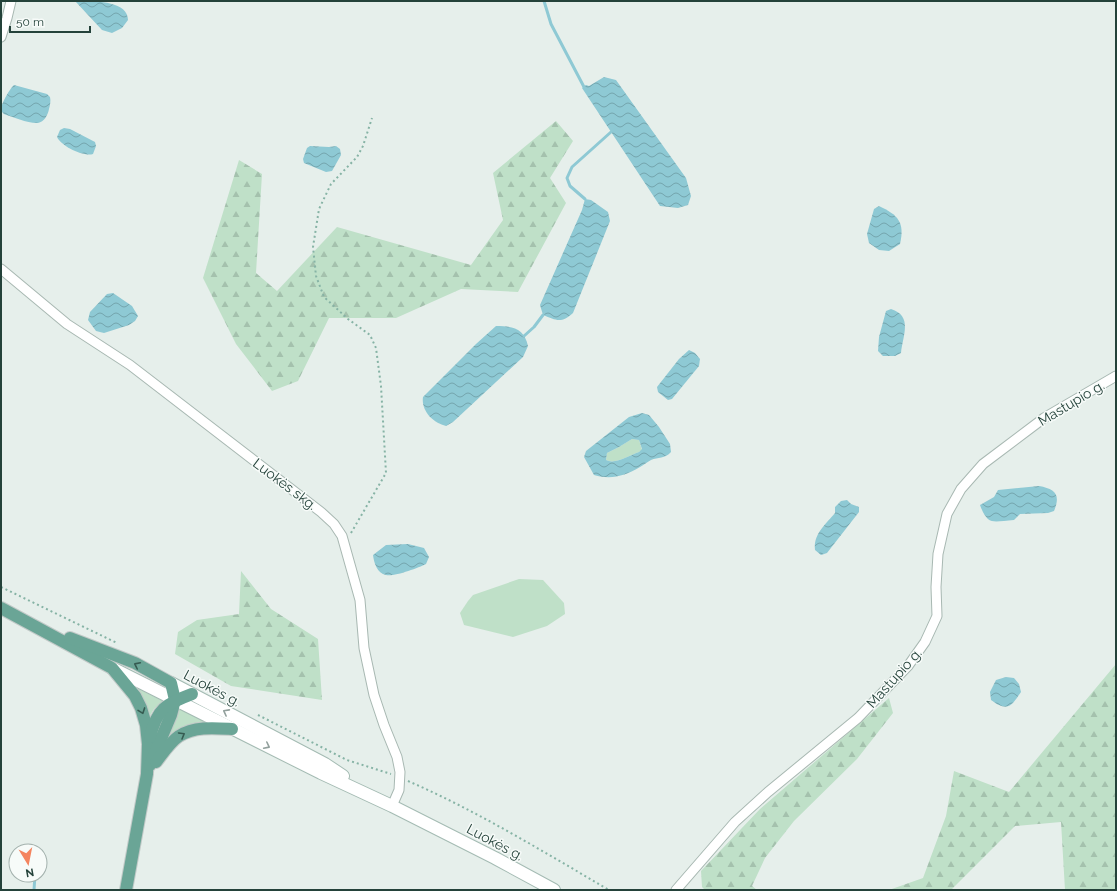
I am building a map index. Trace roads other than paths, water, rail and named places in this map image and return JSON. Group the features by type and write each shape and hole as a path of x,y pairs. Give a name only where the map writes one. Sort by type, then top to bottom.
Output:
{"main road":[{"name":"Luokės g.","path":"1,608 112,668 321,773 379,799 554,890"},
{"name":"Luokės g.","path":"23,620 135,664 325,764 379,799"},
{"path":"112,668 135,696 141,708 146,725 148,744 147,774 126,890"},
{"path":"147,774 171,715 175,700 171,683"},
{"path":"148,744 157,715 168,704 192,694"},
{"path":"147,774 179,736 191,730 206,728 232,729"}],"street":[{"path":"1,37 11,1"},
{"name":"Luokės skg.","path":"1,269 67,324 130,365 321,512 334,524 342,536 360,600 364,648 374,695 397,757 401,778 399,790 392,806"},
{"name":"Mastupio g.","path":"676,890 735,822 768,792 858,718 908,666 925,642 937,616 936,587 938,554 947,514 961,489 983,464 1044,418 1116,376"}],"water":[{"path":"75,1 90,1 116,5 126,13 128,20 122,28 112,33 102,30"},
{"path":"604,77 616,80 686,178 691,196 688,205 678,208 660,206 582,88 586,85 589,86"},
{"path":"14,85 47,94 50,97 48,111 42,121 35,123 26,121 2,112 1,108 3,103 8,92"},
{"path":"64,128 70,129 95,142 96,146 93,154 78,152 63,144 57,137 60,130"},
{"path":"310,146 336,146 340,149 341,155 332,171 326,172 304,163 303,159 307,148"},
{"path":"585,199 591,200 608,212 610,221 573,313 565,319 558,320 543,315 540,305 582,210"},
{"path":"879,206 895,216 901,225 902,230 900,244 889,251 879,250 869,243 867,234 874,209"},
{"path":"113,293 132,306 138,316 135,321 129,325 104,333 96,331 88,320 90,312 107,294"},
{"path":"891,309 898,312 902,316 905,333 901,353 895,356 883,356 878,351 879,337 886,311"},
{"path":"496,326 517,329 524,335 528,346 523,357 453,422 446,426 432,419 426,412 423,397"},
{"path":"689,350 695,353 700,359 699,366 672,399 668,400 658,392 657,387 679,359"},
{"path":"642,413 649,415 670,444 671,452 664,457 651,460 623,475 606,477 594,475 584,457 586,451 629,417","holes":["632,439 639,440 642,449 639,452 614,461 606,460 607,453"]},
{"path":"1039,486 1053,491 1057,496 1054,511 1048,513 1020,514 1014,520 992,521 986,517 980,505 994,497 998,490"},
{"path":"847,500 851,504 859,507 859,512 827,553 821,555 815,550 818,534 835,513 835,507 841,501"},
{"path":"408,544 424,548 429,557 426,564 394,575 386,575 378,570 373,555 386,545"},
{"path":"1006,677 1014,678 1019,684 1021,692 1011,704 1005,707 996,704 991,700 990,692 996,680"}],"waterway":[{"path":"544,1 551,24 584,87"},
{"path":"585,199 570,186 567,178 572,167 611,132"},
{"path":"524,336 534,327 543,315"},
{"path":"34,883 34,890"}]}
